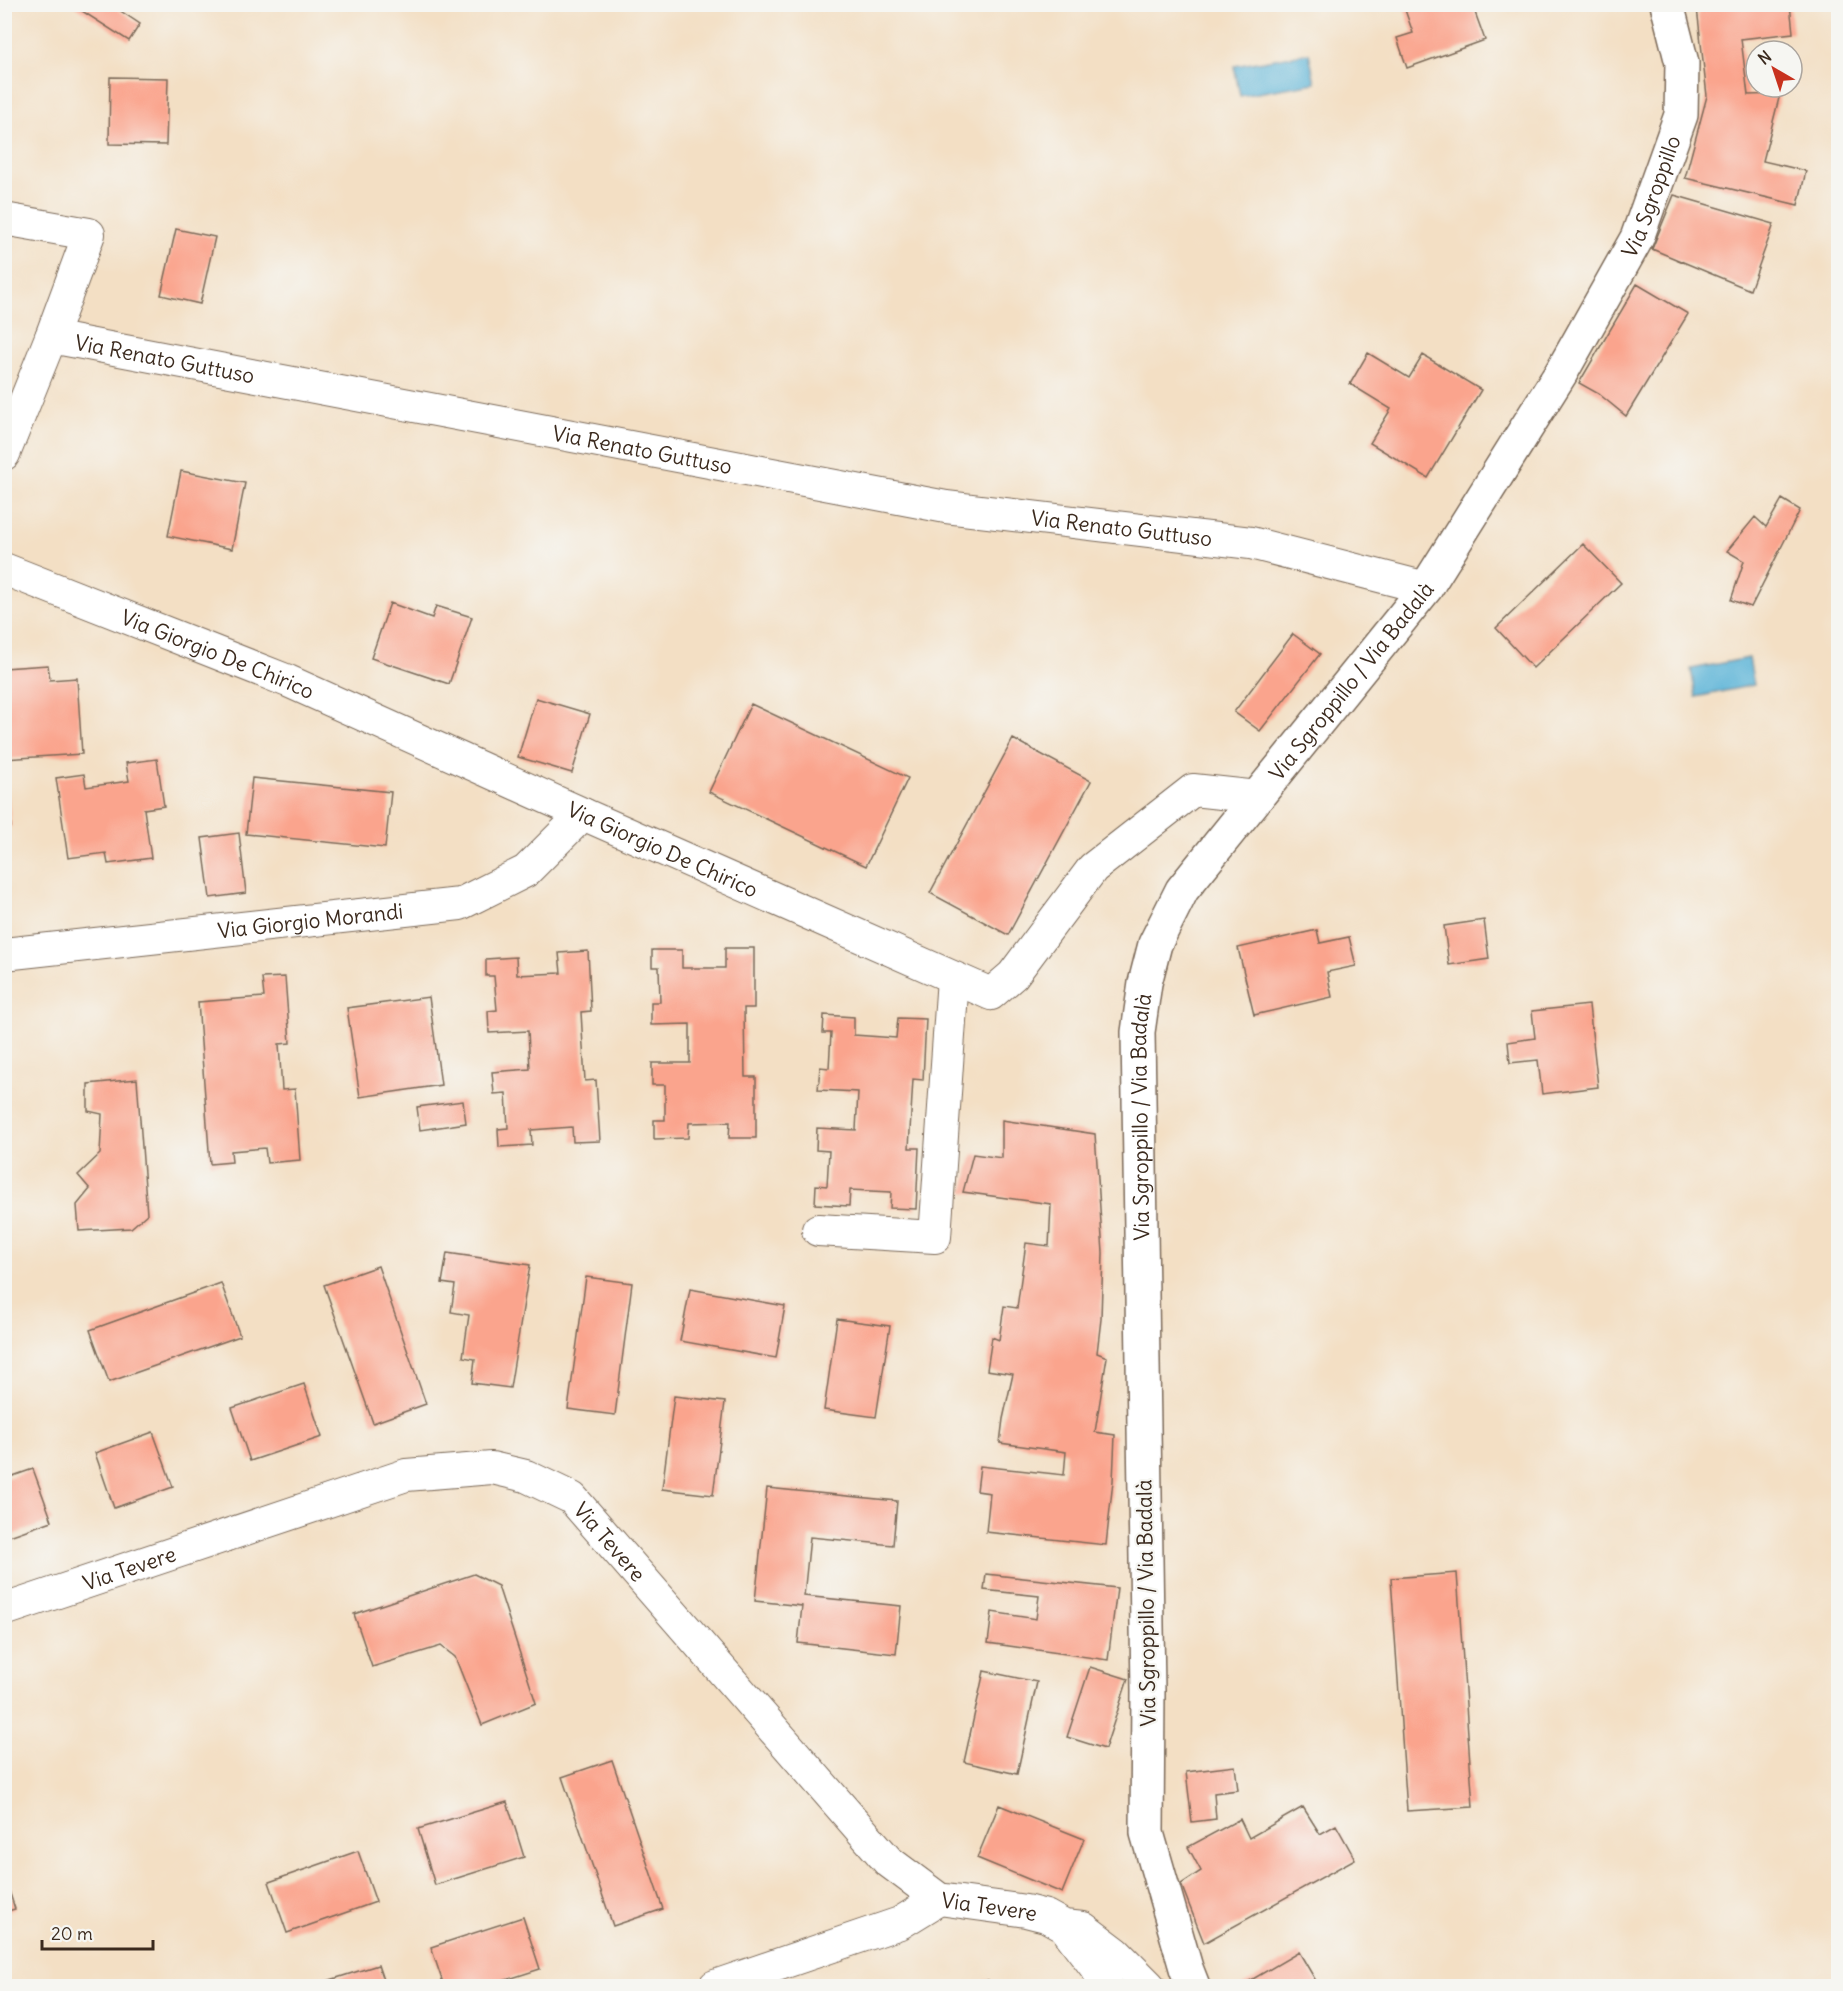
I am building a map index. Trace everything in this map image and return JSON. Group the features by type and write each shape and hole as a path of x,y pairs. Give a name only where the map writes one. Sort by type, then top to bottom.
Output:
{"main road":[{"name":"Via Sgroppillo","path":"1561,373 1637,238 1681,115 1682,63 1667,4"},
{"name":"Via Sgroppillo / Via Badalà","path":"1193,1986 1147,1833 1148,1691 1138,1032 1145,983 1155,944 1182,890 1426,588 1561,373"}],"street":[{"name":"Via Renato Guttuso","path":"4,219 89,234 51,338 946,507 1251,543 1426,588"},
{"path":"4,454 51,338"},
{"name":"Via Giorgio De Chirico","path":"4,569 288,681 991,994 1013,975 1093,868 1193,790 1258,797"},
{"name":"Via Giorgio Morandi","path":"4,954 460,904 526,871 583,814"},
{"path":"818,1230 935,1237 953,978"},
{"name":"Via Tevere","path":"4,1610 406,1475 492,1468 526,1476 572,1498 888,1861 939,1899 1026,1911 1046,1916 1064,1926 1083,1929 1116,1953 1149,1986"},
{"path":"715,1986 900,1923 939,1899"},
{"path":"1064,1926 1097,1969 1106,1986"}],"water":[{"path":"1309,53 1315,83 1240,96 1234,66"},
{"path":"1749,658 1754,685 1696,697 1691,669"}],"building":[{"path":"71,4 110,4 140,24 129,41"},
{"path":"1403,4 1472,4 1485,40 1407,68 1397,38 1413,33"},
{"path":"1731,4 1790,4 1793,33 1741,39 1744,99 1779,99 1763,161 1806,171 1798,205 1685,178 1707,96 1697,8"},
{"path":"110,77 168,78 166,145 109,144"},
{"path":"1674,195 1774,224 1750,290 1652,249"},
{"path":"176,229 215,237 200,304 161,295"},
{"path":"1637,284 1688,314 1626,416 1599,394 1579,383"},
{"path":"1368,353 1409,378 1423,355 1481,390 1428,478 1370,443 1391,409 1350,384"},
{"path":"181,471 245,483 232,549 168,536"},
{"path":"1782,499 1800,510 1751,607 1731,600 1744,561 1727,551 1755,517 1766,527"},
{"path":"1583,544 1621,583 1533,668 1496,628"},
{"path":"390,603 432,618 436,606 472,617 449,684 371,658"},
{"path":"1293,634 1320,654 1260,731 1234,712"},
{"path":"48,665 50,680 77,678 82,754 4,759 4,668"},
{"path":"536,698 590,714 572,773 518,757"},
{"path":"751,704 908,778 866,866 709,792"},
{"path":"1013,739 1091,781 1008,935 930,893"},
{"path":"157,759 164,806 144,809 151,858 108,864 106,853 68,858 56,778 84,774 86,787 129,781 126,763"},
{"path":"252,778 391,792 385,848 246,834"},
{"path":"4,797 8,797 11,827 4,828"},
{"path":"239,833 246,893 210,898 202,838"},
{"path":"1484,920 1489,959 1449,965 1444,926"},
{"path":"1317,930 1320,943 1349,937 1356,966 1327,972 1332,997 1254,1015 1238,948"},
{"path":"725,948 754,948 754,1008 744,1008 745,1077 756,1077 756,1138 729,1138 730,1122 689,1123 688,1138 654,1139 654,1120 665,1120 665,1085 652,1085 652,1063 690,1063 690,1024 651,1025 651,1002 660,1002 659,967 652,967 652,950 682,950 682,968 725,968"},
{"path":"588,951 591,1011 581,1012 585,1081 596,1080 600,1141 573,1142 572,1127 531,1130 532,1145 499,1147 498,1129 508,1128 506,1093 494,1094 492,1072 530,1069 528,1031 489,1033 488,1011 497,1010 494,976 486,976 486,959 516,957 517,975 561,973 559,953"},
{"path":"285,977 290,1043 279,1044 282,1090 295,1089 300,1160 267,1163 265,1148 231,1151 232,1162 210,1164 198,1002 264,997 262,978"},
{"path":"429,997 441,1085 360,1097 347,1008"},
{"path":"1589,1005 1598,1087 1542,1094 1538,1060 1510,1063 1508,1042 1535,1038 1532,1011"},
{"path":"824,1015 854,1017 854,1035 896,1038 898,1018 926,1019 923,1080 913,1079 909,1148 919,1148 916,1209 890,1208 891,1192 850,1190 849,1206 815,1204 816,1185 827,1186 829,1151 816,1150 817,1128 856,1130 858,1092 818,1090 820,1067 829,1068 831,1033 823,1033"},
{"path":"137,1079 147,1214 131,1228 79,1231 77,1205 90,1189 78,1175 100,1154 102,1114 88,1111 88,1084"},
{"path":"463,1101 466,1123 420,1130 417,1107"},
{"path":"1002,1120 1095,1134 1103,1253 1101,1319 1097,1353 1107,1357 1095,1432 1115,1435 1106,1545 986,1532 990,1493 977,1491 980,1466 1064,1475 1066,1452 1000,1443 1013,1374 987,1370 992,1337 999,1340 1004,1306 1017,1308 1026,1243 1049,1246 1051,1204 963,1192 973,1154 1002,1158"},
{"path":"447,1253 530,1265 510,1388 472,1383 475,1359 463,1357 469,1315 451,1312 455,1285 442,1283"},
{"path":"378,1266 426,1404 373,1423 324,1285"},
{"path":"586,1277 632,1283 615,1415 568,1409"},
{"path":"221,1283 240,1336 109,1382 90,1330"},
{"path":"690,1289 785,1306 776,1358 680,1341"},
{"path":"837,1319 890,1326 876,1417 824,1410"},
{"path":"304,1384 322,1437 250,1461 232,1408"},
{"path":"674,1396 725,1402 713,1495 662,1489"},
{"path":"153,1432 173,1487 114,1508 95,1453"},
{"path":"33,1469 52,1521 4,1538 4,1479"},
{"path":"767,1488 897,1501 893,1545 810,1537 804,1596 901,1606 896,1654 798,1643 802,1606 755,1601"},
{"path":"1457,1573 1473,1807 1407,1811 1391,1578"},
{"path":"474,1574 498,1586 536,1703 482,1725 455,1657 441,1646 372,1667 354,1614"},
{"path":"986,1574 1117,1588 1108,1660 988,1643 992,1612 1036,1619 1039,1596 984,1590"},
{"path":"1090,1667 1128,1679 1105,1749 1067,1737"},
{"path":"984,1671 1037,1682 1017,1774 964,1762"},
{"path":"612,1760 663,1909 613,1926 562,1777"},
{"path":"1235,1766 1238,1790 1214,1793 1216,1819 1192,1822 1186,1772"},
{"path":"507,1802 524,1857 435,1885 418,1829"},
{"path":"999,1805 1084,1839 1062,1893 977,1858"},
{"path":"1303,1807 1320,1834 1336,1825 1355,1859 1204,1943 1181,1884 1201,1871 1188,1847 1240,1819 1249,1838"},
{"path":"358,1851 376,1902 287,1933 269,1882"},
{"path":"4,1879 15,1909 4,1912"},
{"path":"523,1917 540,1969 487,1986 444,1986 431,1947"},
{"path":"1299,1952 1319,1986 1241,1986"},
{"path":"378,1965 385,1986 311,1986"},
{"path":"988,1980 990,1986 969,1986"}]}
